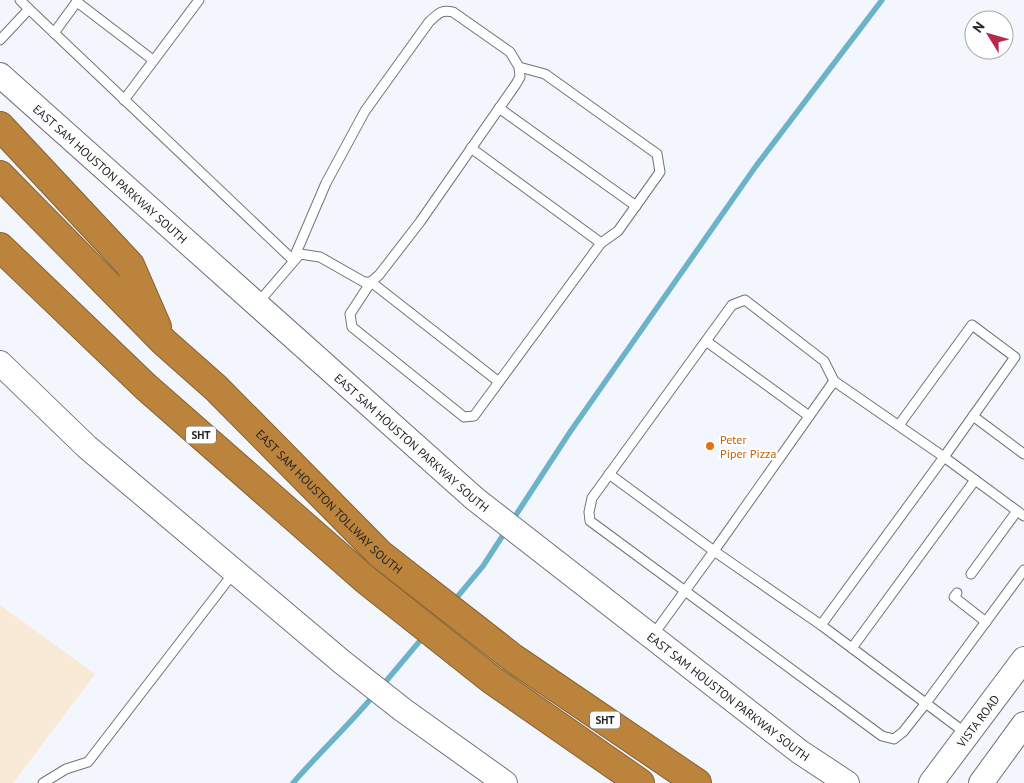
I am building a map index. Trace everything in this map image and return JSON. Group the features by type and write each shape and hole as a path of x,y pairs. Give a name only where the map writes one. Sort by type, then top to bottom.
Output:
{"highway":[{"path":"0,126 130,265 164,342"},
{"name":"EAST SAM HOUSTON TOLLWAY SOUTH","path":"0,175 164,342 216,388 380,554 513,658 697,783"},
{"name":"SHT","path":"0,247 146,387 366,580 492,680 640,783"},
{"path":"0,252 41,286"}],"main road":[{"name":"EAST SAM HOUSTON PARKWAY SOUTH","path":"0,75 475,499 800,752 847,783"},
{"path":"0,363 87,447 342,662 403,710 505,783"},
{"name":"VISTA ROAD","path":"931,783 1024,659"},
{"path":"981,783 1024,724"},
{"path":"800,752 819,783"}],"lane":[{"path":"20,0 292,260"},
{"path":"124,100 199,0"},
{"path":"54,33 77,1 153,60"},
{"path":"0,40 29,9"},
{"path":"292,260 326,183 365,111 429,22 446,10 453,12 510,52 519,68 520,77 420,222 379,275 371,282 350,314 352,327 464,417 474,416 601,243 618,231 660,172 657,154 545,74 519,68"},
{"path":"499,108 636,206"},
{"path":"471,148 601,243"},
{"path":"256,304 292,260 300,254 320,256 364,282 371,282 499,382"},
{"path":"971,574 1021,513 899,425 834,381 824,361 745,300 732,305 592,498 589,512 590,521 882,736 894,739 903,732 926,703 1024,570"},
{"path":"821,625 1015,357 972,325 899,425"},
{"path":"706,341 810,416"},
{"path":"652,636 834,381"},
{"path":"973,416 1024,454"},
{"path":"609,474 821,625 968,734"},
{"path":"852,648 975,480"},
{"path":"44,783 66,769 88,762 235,571"},
{"path":"958,593 954,597 986,622"}],"shaded area":[{"path":"0,605 95,674 13,783 0,783"}],"waterway":[{"path":"512,521 570,432 756,166 882,0"},
{"path":"453,602 483,566 507,529"},
{"path":"382,686 424,636"},
{"path":"293,783 374,695"}],"place":[{"name":"Peter Piper Pizza","path":"710,446"}]}
